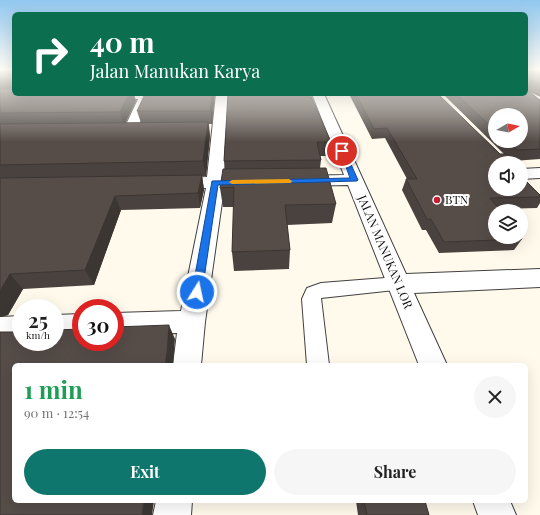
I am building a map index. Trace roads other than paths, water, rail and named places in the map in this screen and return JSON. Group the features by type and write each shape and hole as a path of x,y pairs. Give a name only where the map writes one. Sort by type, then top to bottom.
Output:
{"street":[{"path":"130,131 146,96"},
{"path":"187,363 192,322 215,182 222,96"},
{"name":"JALAN MANUKAN LOR","path":"319,96 432,363"},
{"path":"205,130 220,130"},
{"path":"114,131 145,131"},
{"path":"528,174 540,173"},
{"path":"159,183 354,180"},
{"path":"398,284 540,278"},
{"path":"124,324 192,322"},
{"path":"0,328 12,327"},
{"path":"172,515 174,503"},
{"path":"492,503 497,515"}],"lane":[{"path":"318,363 311,299 314,293 321,290 398,284"}],"place":[{"name":"BTN","path":"437,200"}]}
